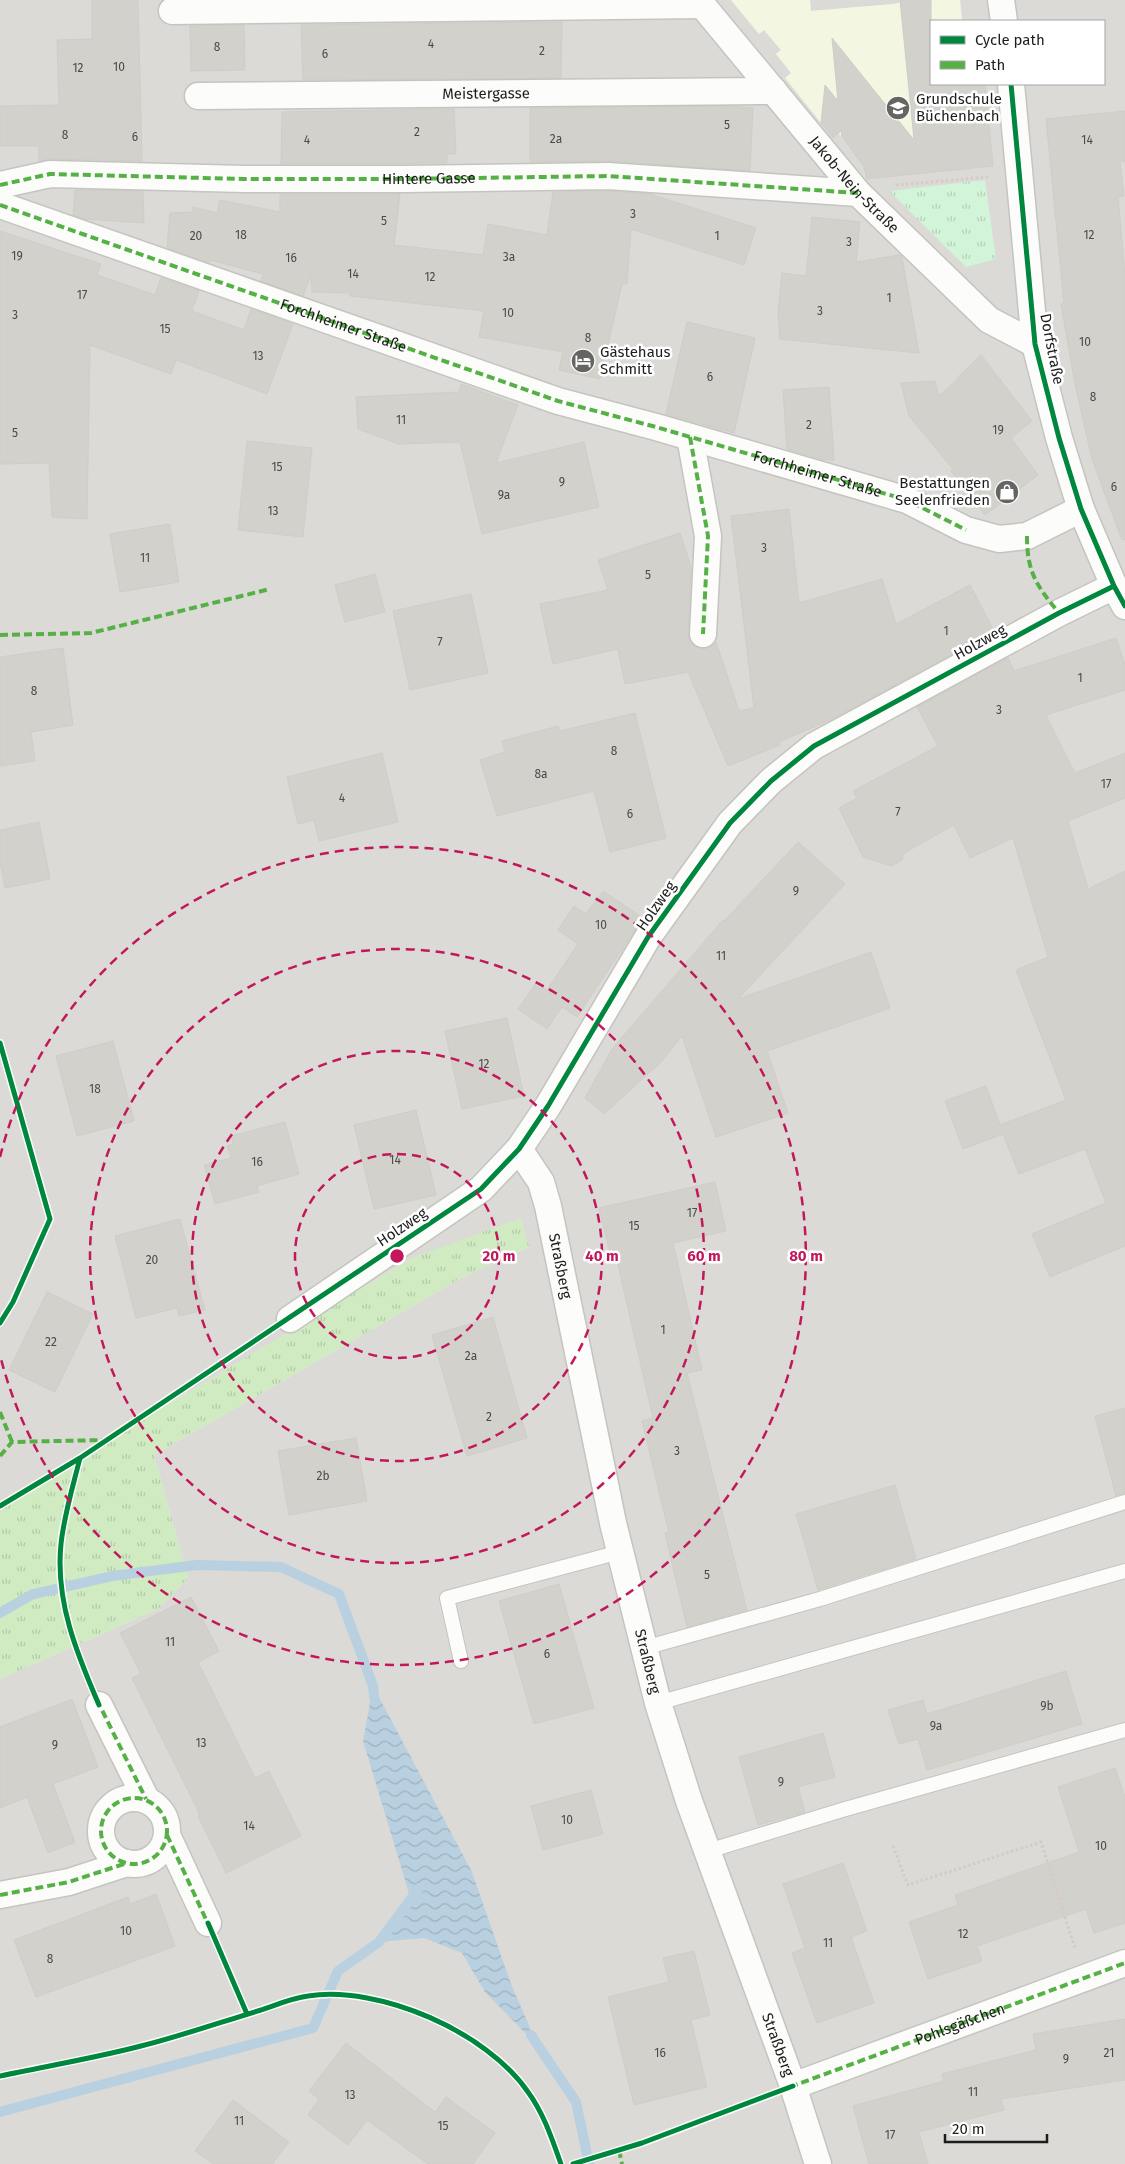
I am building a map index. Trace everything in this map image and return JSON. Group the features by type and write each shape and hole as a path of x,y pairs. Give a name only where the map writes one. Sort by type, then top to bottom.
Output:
{"street":[{"path":"1001,0 1004,20"},
{"path":"172,11 700,2"},
{"name":"Jakob-Nein-Straße","path":"700,2 858,193 989,320 1035,344"},
{"name":"Dorfstraße","path":"1011,85 1035,344 1059,438 1081,509 1120,596"},
{"name":"Meistergasse","path":"198,96 774,91"},
{"name":"Hintere Gasse","path":"0,185 50,174 395,180 608,176 858,193"},
{"name":"Forchheimer Straße","path":"0,205 558,401 907,500 966,530 999,539 1027,536 1081,509"},
{"path":"690,437 708,536 703,634"},
{"name":"Holzweg","path":"290,1318 481,1189 520,1148 548,1106 648,938 730,823 771,781 814,746 1059,613 1120,596"},
{"name":"Straßberg","path":"520,1148 541,1182 548,1206 620,1552 658,1703 689,1801 793,2086 818,2164"},
{"path":"99,1705 146,1799"},
{"path":"0,1895 69,1882 127,1864 138,1864 153,1858 164,1846 167,1835 167,1823 163,1813 146,1799 124,1798 114,1803 102,1821 100,1832 102,1843 116,1859 127,1864"},
{"path":"167,1835 208,1923"},
{"name":"Pohlsgäßchen","path":"793,2086 1125,1963"}],"lane":[{"path":"644,1648 820,1600 1125,1502"},
{"path":"461,1661 446,1598 620,1552"},
{"path":"658,1703 1125,1571"},
{"path":"708,1851 842,1810 1125,1730"}],"path":[{"path":"858,193 887,186 1020,174"},
{"path":"892,1846 908,1885 1041,1842 1084,1977"}],"shaded area":[{"path":"0,0 731,0 759,34 764,30 781,50 776,54 792,73 785,78 838,133 855,155 863,154 865,179 993,166 985,85 1105,85 1105,20 962,20 960,0 1125,0 1125,2164 0,2164 0,1679 158,1609 188,1578 154,1455 463,1277 529,1247 412,1258 0,1505"},
{"name":"Grundschule Büchenbach","path":"731,0 810,0 811,11 893,4 912,0 960,0 962,20 930,20 930,85 985,85 993,166 865,179 863,154 855,155 839,133 833,138 785,78 791,73 776,54 781,50 764,30 759,34"},
{"path":"810,0 912,0 893,4 811,11"}],"green space":[{"path":"985,180 996,259 966,267 889,191"},
{"path":"521,1218 529,1247 463,1277 154,1455 188,1578 158,1609 0,1679 0,1505 412,1258"}],"water":[{"path":"373,1686 472,1872 511,1984 538,2046 485,1992 462,1953 424,1938 379,1942 412,1903 363,1741"}],"building":[{"path":"92,0 138,0 142,161 50,159 39,161 39,146 0,146 0,106 59,105 57,40 92,39"},
{"path":"900,0 931,0 930,85 985,85 993,166 866,179 864,167 842,137 841,131 833,138 821,123 825,85 838,101 832,38 914,140"},
{"path":"562,22 561,78 303,80 301,25"},
{"path":"244,25 245,70 191,71 190,26"},
{"path":"728,106 753,108 750,171 609,161 530,162 530,108"},
{"path":"454,109 456,154 447,154 447,163 281,164 282,112"},
{"path":"1125,111 1125,161 1120,162 1124,196 1118,197 1125,274 1125,539 1122,540 1092,459 1075,384 1061,304 1064,303 1046,119"},
{"path":"75,190 143,191 144,223 85,219 73,215"},
{"path":"608,191 650,194 756,228 744,265 631,229 627,284 622,284 600,379 559,370 563,352 479,337 484,311 350,296 350,293 312,292 311,275 303,296 261,281 263,274 210,260 209,263 167,248 170,213 193,212 193,207 217,213 220,200 280,212 280,194 400,194 394,245 483,255 488,224 547,235 553,192"},
{"path":"812,217 860,222 856,262 900,255 902,257 919,353 780,339 778,312 782,273 806,276"},
{"path":"0,231 101,264 97,275 155,295 161,278 199,291 192,311 244,330 251,309 293,324 267,394 176,360 171,374 90,345 87,519 52,517 49,463 0,464"},
{"path":"687,322 755,338 734,433 666,414"},
{"path":"981,355 1032,421 1011,438 1038,475 985,515 951,471 953,469 909,416 901,383 935,381 939,396"},
{"path":"461,384 518,405 496,463 584,442 599,507 482,534 460,442 399,444 358,429 356,397 459,392"},
{"path":"829,387 834,460 824,460 787,449 783,390"},
{"path":"247,441 312,448 303,537 238,530"},
{"path":"789,509 799,603 882,579 896,624 970,585 994,631 832,719 779,742 780,745 728,766 688,672 625,684 618,649 553,664 540,604 608,590 598,560 680,533 691,567 689,640 694,646 703,649 710,647 716,642 739,711 754,708 731,516"},
{"path":"170,524 179,582 120,592 110,534"},
{"path":"375,574 385,612 345,622 335,585"},
{"path":"471,594 488,673 410,690 393,611"},
{"path":"1116,638 1125,665 1125,690 1046,715 1075,773 1125,753 1125,798 1068,821 1088,889 1125,871 1125,1246 1050,1277 1032,1234 1106,1203 1085,1149 1019,1174 1003,1134 963,1149 945,1101 986,1086 1000,1125 1066,1100 1016,970 1048,957 1013,838 970,858 954,825 904,853 902,860 891,866 863,857 839,808 857,798 853,791 938,746 917,707 1008,658 1014,671"},
{"path":"63,648 73,725 31,732 35,761 0,766 0,657"},
{"path":"635,713 666,838 610,852 594,791 497,816 480,760 505,752 502,741 558,726 560,731"},
{"path":"382,753 398,822 319,841 314,820 298,824 287,777"},
{"path":"39,822 50,879 5,888 0,862 0,830"},
{"path":"798,842 845,884 738,999 871,952 890,1008 767,1051 788,1113 716,1137 682,1036 661,1062 604,1114 585,1098 612,1049 723,920"},
{"path":"603,891 643,918 577,1017 562,1007 547,1029 518,1009 536,983 547,990 578,944 558,930 574,906 586,914"},
{"path":"507,1018 524,1096 462,1109 445,1031"},
{"path":"113,1041 134,1121 77,1136 56,1056"},
{"path":"416,1110 436,1195 374,1209 354,1125"},
{"path":"285,1122 299,1174 257,1186 259,1192 215,1204 204,1165 231,1158 227,1146 233,1144 231,1136"},
{"path":"715,1182 726,1231 673,1243 702,1370 687,1373 747,1610 687,1627 665,1533 669,1533 642,1421 653,1418 616,1256 611,1257 599,1208"},
{"path":"180,1219 205,1310 179,1316 177,1308 136,1318 115,1236"},
{"path":"47,1292 93,1314 55,1392 9,1370"},
{"path":"493,1317 527,1438 467,1456 432,1335"},
{"path":"1125,1408 1125,1493 1116,1496 1095,1416"},
{"path":"356,1438 367,1501 289,1515 278,1451"},
{"path":"895,1485 916,1559 818,1590 796,1514"},
{"path":"559,1584 594,1708 534,1724 499,1601"},
{"path":"191,1597 219,1651 198,1662 255,1778 269,1771 301,1836 226,1873 198,1816 200,1815 132,1678 141,1674 120,1633"},
{"path":"1066,1671 1082,1724 927,1770 918,1739 899,1744 888,1710 923,1700 927,1714"},
{"path":"72,1699 98,1767 53,1784 75,1842 48,1853 27,1797 0,1808 0,1727"},
{"path":"823,1733 835,1777 798,1787 805,1812 758,1825 739,1757"},
{"path":"1115,1768 1125,1797 1125,1923 1094,1933 1086,1909 977,1946 982,1961 928,1979 909,1922 958,1905 955,1895 1079,1852 1058,1787"},
{"path":"591,1790 603,1834 543,1850 531,1806"},
{"path":"843,1863 867,1931 851,1937 874,2003 817,2023 792,1953 805,1948 783,1884"},
{"path":"156,1894 175,1946 36,1997 14,1940 128,1897 130,1904"},
{"path":"694,1951 710,2015 691,2020 707,2087 634,2105 608,1997 669,1982 663,1958"},
{"path":"1125,2019 1125,2080 1001,2099 1004,2110 919,2132 928,2164 869,2164 853,2106 944,2081 942,2074 1036,2050 1033,2034"},
{"path":"346,2043 435,2112 446,2097 495,2133 473,2164 428,2164 367,2120 348,2145 308,2115 319,2099 309,2091"},
{"path":"233,2100 289,2142 272,2164 213,2164 195,2151"}],"waterway":[{"path":"0,1613 33,1594 112,1576 197,1565 281,1567 339,1594 373,1686 374,1697"},
{"path":"0,2112 313,2028 338,1971 379,1942 419,1888"},
{"path":"531,2035 576,2102 589,2164"}],"marked path":[{"path":"0,185 50,174 244,179 608,176 858,193"},
{"path":"0,205 558,401 656,427 907,500 966,530"},
{"path":"690,437 708,536 703,634"},
{"path":"1027,536 1027,548 1034,578 1059,613"},
{"path":"0,635 91,633 270,589"},
{"path":"0,1412 12,1442"},
{"path":"0,1456 12,1442 104,1440"},
{"path":"97,1700 146,1799"},
{"path":"127,1798 141,1798 153,1803 162,1812 167,1824 167,1831 165,1844 158,1855 141,1864 127,1864 115,1859 106,1850 101,1838 101,1824 106,1812 115,1803 127,1798"},
{"path":"167,1835 209,1926"},
{"path":"0,1895 69,1882 127,1863"},
{"path":"790,2087 1125,1963"},
{"path":"619,2150 622,2164"}],"cycle path":[{"path":"1011,85 1035,344 1059,438 1081,509 1114,586 1125,606"},
{"path":"0,1506 80,1458 481,1189 519,1149 548,1106 648,937 730,823 771,781 814,746 1059,613 1114,586"},
{"path":"0,1043 50,1219 13,1302 0,1323"},
{"path":"80,1458 62,1533 61,1586 76,1647 99,1705"},
{"path":"208,1923 247,2014"},
{"path":"0,2076 141,2046 302,1997 336,1995 367,1998 430,2017 459,2032 486,2050 510,2070 539,2109 561,2164"},
{"path":"573,2164 642,2143 793,2086"}],"place":[{"name":"Grundschule Büchenbach","path":"898,108"},
{"name":"Gästehaus Schmitt","path":"583,361"},
{"name":"Bestattungen Seelenfrieden","path":"1007,492"}]}
